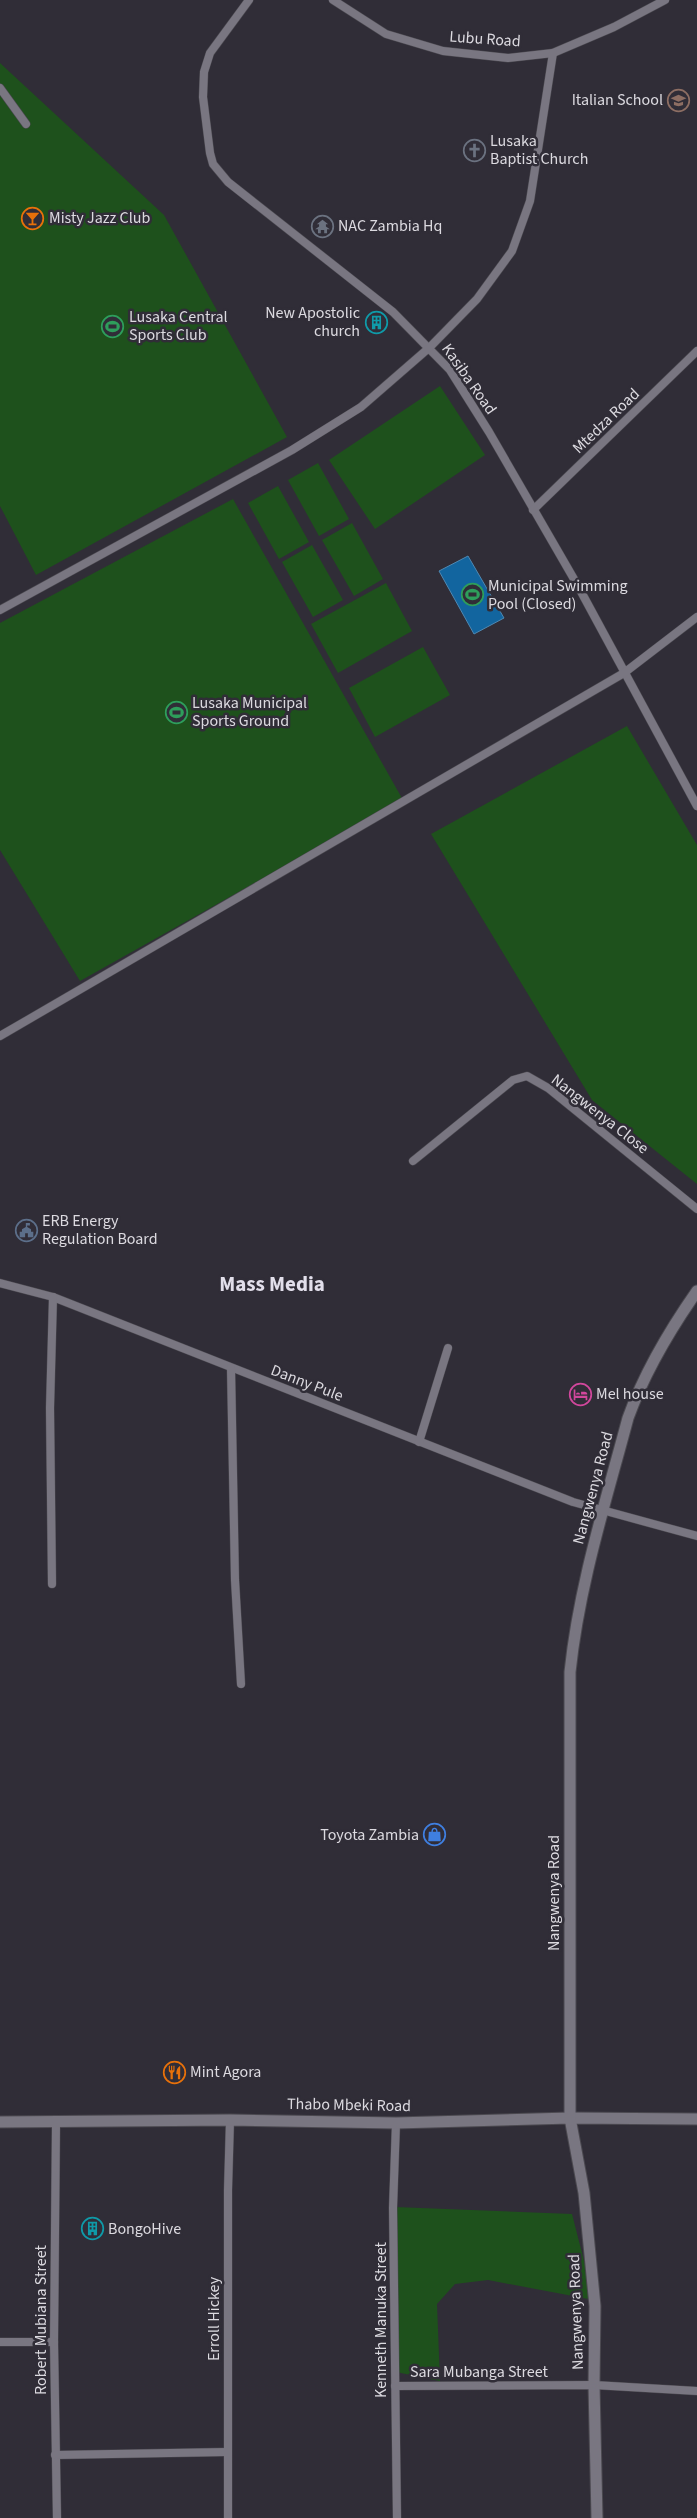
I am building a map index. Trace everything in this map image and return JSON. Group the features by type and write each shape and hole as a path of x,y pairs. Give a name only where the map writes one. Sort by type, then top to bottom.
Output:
{"main road":[{"name":"Nangwenya Road","path":"597,2518 594,2385 595,2306 584,2193 570,2118 570,1672 581,1598 628,1418 638,1389 661,1344 697,1291"},
{"name":"Thabo Mbeki Road","path":"0,2122 230,2120 396,2123 570,2118 697,2119"}],"street":[{"name":"Kasiba Road","path":"249,0 210,53 204,72 206,132 213,164 228,182 393,312 430,347 450,370 470,400 578,586 697,806"},
{"name":"Lubu Road","path":"333,0 386,34 443,51 508,58 553,54 614,27 665,0"},
{"path":"0,610 292,450 361,407 430,347 478,299 512,251 530,201 553,54"},
{"path":"0,88 26,124"},
{"name":"Mtedza Road","path":"533,510 697,351"},
{"path":"0,1036 624,674 697,617"},
{"name":"Nangwenya Close","path":"413,1161 513,1080 527,1076 548,1088 697,1209"},
{"name":"Danny Pule","path":"0,1283 53,1298 573,1502 697,1536"},
{"path":"52,1584 50,1408 53,1298"},
{"path":"420,1442 448,1348"},
{"path":"231,1368 235,1580 241,1684"},
{"name":"Erroll Hickey","path":"228,2518 228,2190 230,2120"},
{"name":"Robert Mubiana Street","path":"56,2123 54,2342 57,2518"},
{"name":"Kenneth Manuka Street","path":"396,2123 393,2208 397,2518"},
{"path":"0,2342 54,2342"},
{"name":"Sara Mubanga Street","path":"395,2386 594,2385 697,2391"},
{"path":"55,2455 227,2452"}],"green space":[{"name":"Lusaka Central Sports Club","path":"0,63 164,215 287,437 36,575 0,506"},
{"path":"440,386 485,455 375,529 329,460"},
{"path":"318,463 349,519 319,536 288,480"},
{"path":"278,486 309,542 279,559 248,503"},
{"name":"Lusaka Municipal Sports Ground","path":"233,499 403,800 80,981 0,850 0,623"},
{"path":"352,523 383,579 354,596 322,540"},
{"path":"312,545 343,600 313,617 282,562"},
{"path":"386,583 412,631 338,673 311,624"},
{"path":"423,647 450,695 375,737 349,688"},
{"path":"627,726 697,845 697,1184 592,1100 431,834"},
{"path":"395,2207 572,2214 594,2300 488,2280 455,2284 437,2304 440,2381 396,2372"}],"water":[{"name":"Municipal Swimming Pool (Closed)","path":"468,556 504,618 474,634 439,571"}],"place":[{"name":"Italian School","path":"679,100"},
{"name":"Lusaka Baptist Church","path":"474,150"},
{"name":"Misty Jazz Club","path":"33,218"},
{"name":"NAC Zambia Hq","path":"322,226"},
{"name":"New Apostolic church","path":"376,322"},
{"name":"Lusaka Central Sports Club","path":"113,326"},
{"name":"Municipal Swimming Pool (Closed)","path":"472,595"},
{"name":"Lusaka Municipal Sports Ground","path":"176,712"},
{"name":"ERB Energy Regulation Board","path":"26,1230"},
{"name":"Mel house","path":"580,1394"},
{"name":"Toyota Zambia","path":"435,1835"},
{"name":"Mint Agora","path":"174,2072"},
{"name":"BongoHive","path":"92,2229"}],"district":[{"name":"Mass Media","path":"272,1284"}]}
